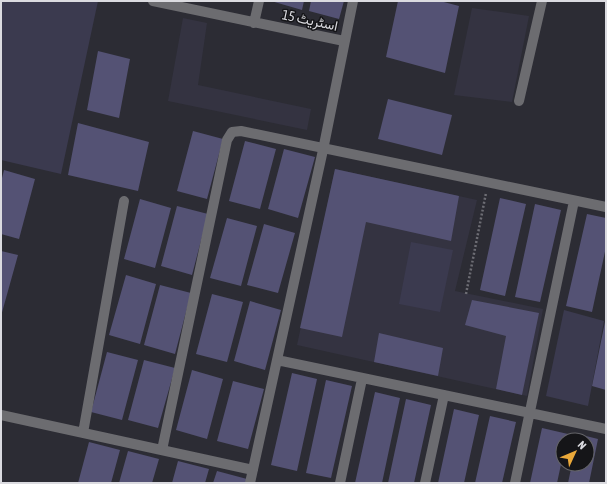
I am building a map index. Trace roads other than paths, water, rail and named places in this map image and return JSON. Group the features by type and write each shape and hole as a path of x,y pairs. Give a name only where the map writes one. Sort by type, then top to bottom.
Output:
{"street":[{"name":"اسٹریٹ 15","path":"153,1 344,41"},
{"path":"254,23 259,1"},
{"path":"250,483 323,150 353,1"},
{"path":"520,101 542,1"},
{"path":"162,450 227,140 232,132 241,131 323,150 606,208"},
{"path":"83,433 124,201"},
{"path":"515,483 574,201"},
{"path":"277,360 606,429"},
{"path":"340,483 362,379"},
{"path":"425,483 444,395"},
{"path":"1,415 253,470"}]}
